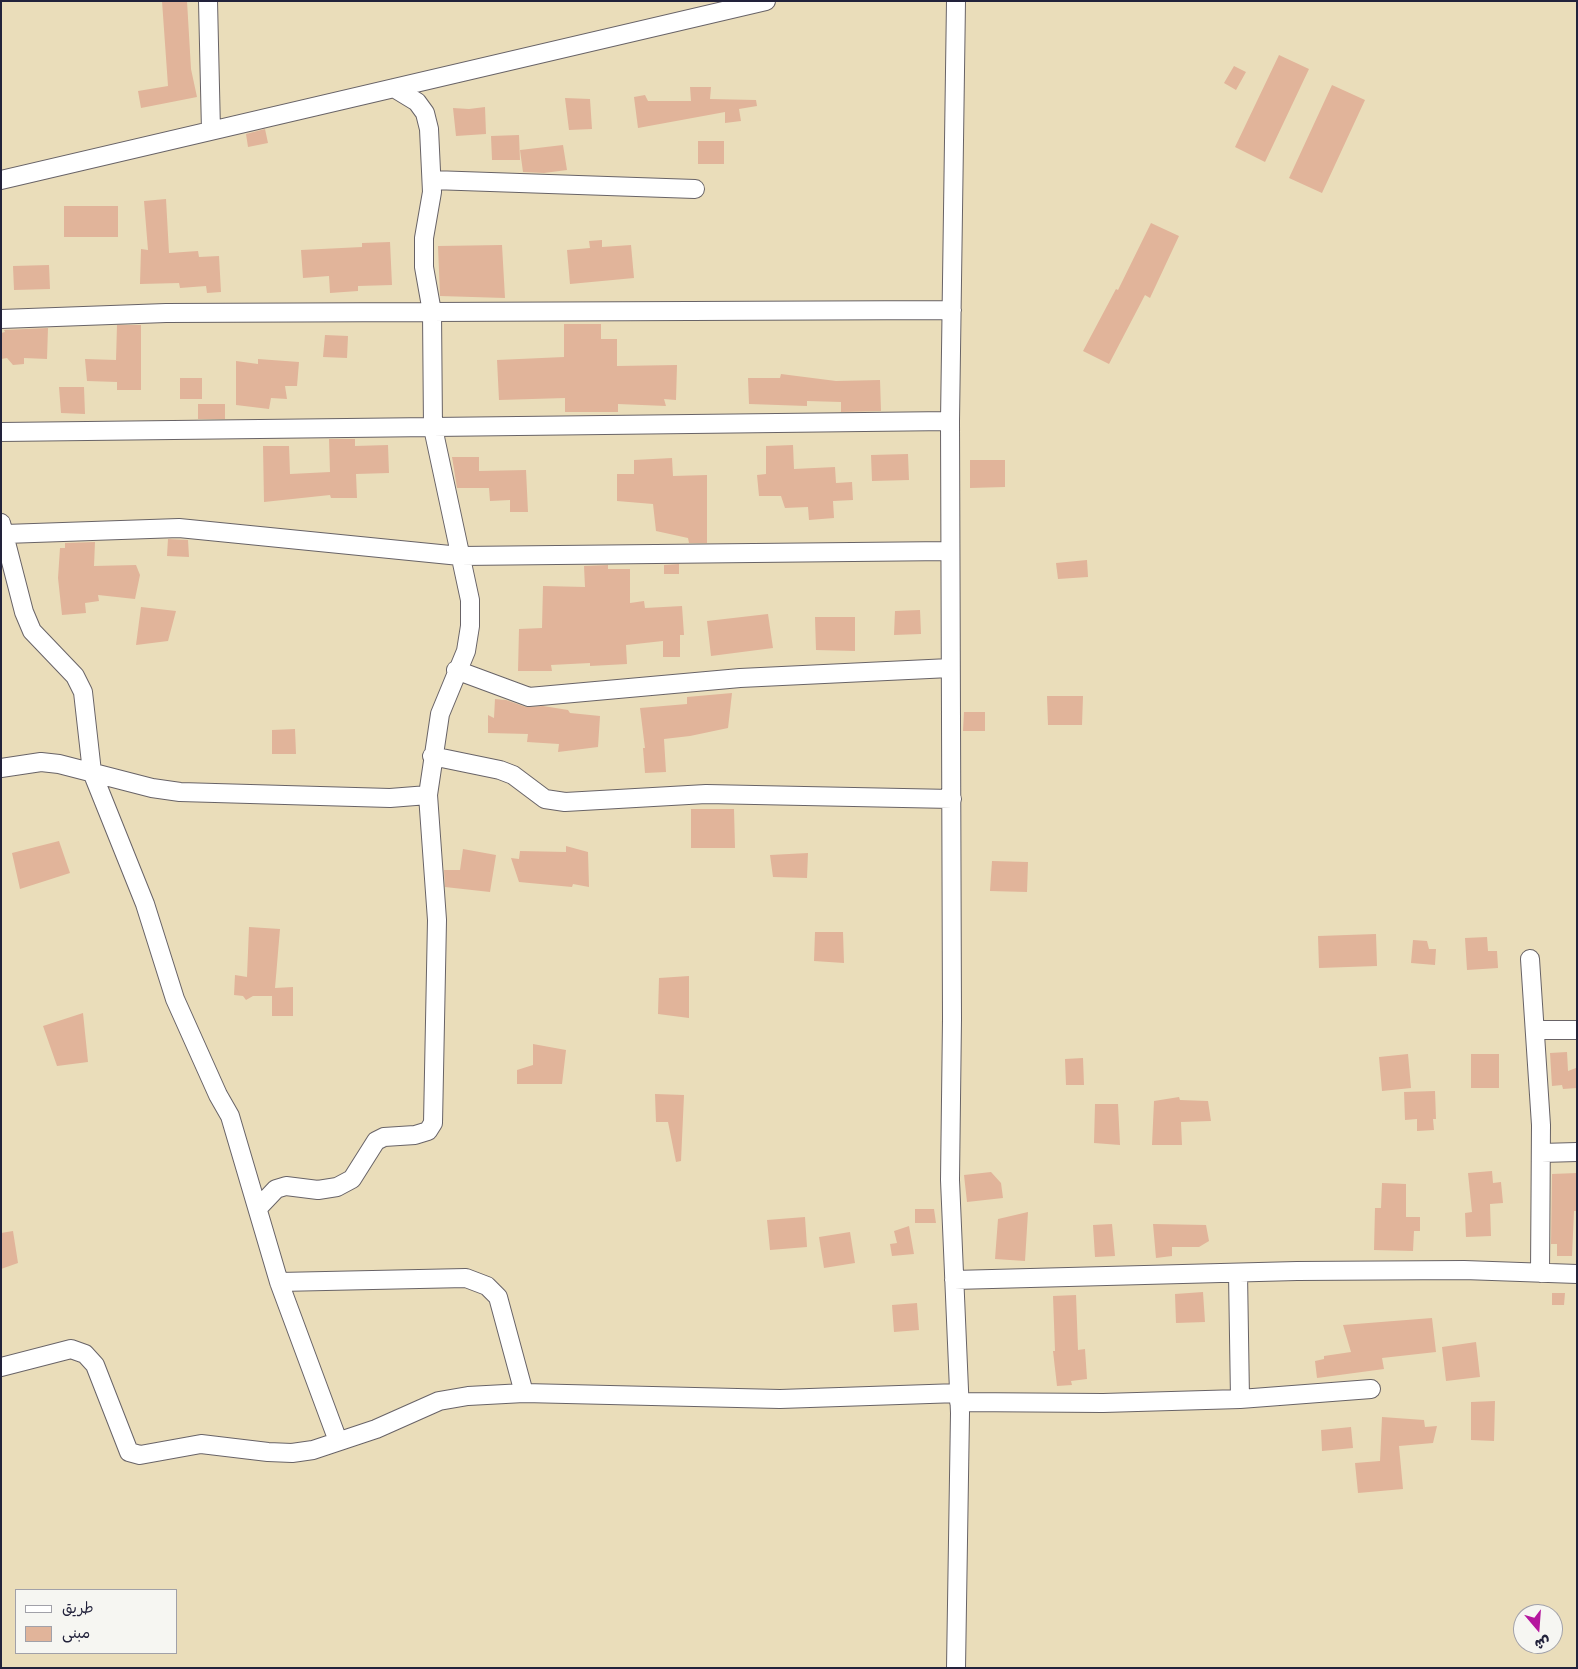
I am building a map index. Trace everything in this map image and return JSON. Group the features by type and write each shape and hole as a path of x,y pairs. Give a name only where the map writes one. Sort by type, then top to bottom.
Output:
{"street":[{"path":"208,1 211,131"},
{"path":"1,180 766,1"},
{"path":"956,1 950,421 952,799 950,1180 959,1398 956,1668"},
{"path":"258,1208 276,1189 286,1186 318,1190 337,1187 352,1179 376,1141 384,1137 415,1135 428,1131 433,1123 436,920 428,795 432,756 440,714 456,670 466,651 470,626 470,600 433,428 432,312 424,267 424,238 432,180 429,129 425,113 416,102 394,88"},
{"path":"432,180 695,188"},
{"path":"1,319 166,314 952,310"},
{"path":"1,432 950,421"},
{"path":"338,1442 279,1282 230,1116 175,1000 145,904 92,772 83,692 75,676 32,632 24,612 3,528 179,528 460,556 950,551"},
{"path":"456,670 529,697 740,678 950,668"},
{"path":"432,756 500,770 513,775 545,799 565,802 706,794 952,799"},
{"path":"1,768 41,762 59,764 152,788 180,792 390,798 428,795"},
{"path":"1530,960 1536,1030 1541,1153 1540,1273"},
{"path":"1536,1030 1577,1030"},
{"path":"1541,1153 1577,1152"},
{"path":"954,1280 1464,1270 1577,1274"},
{"path":"1238,1273 1240,1399"},
{"path":"279,1282 466,1278 487,1286 498,1297 524,1394"},
{"path":"1,1367 71,1349 85,1354 95,1365 129,1452 134,1454 201,1444 292,1453 338,1442 376,1429 438,1401 468,1396 524,1394 780,1400 959,1398 1103,1403 1240,1399 1371,1390"}],"building":[{"path":"162,1 187,1 191,69 197,97 141,108 138,91 168,86"},
{"path":"1279,55 1309,69 1265,162 1235,147"},
{"path":"1234,66 1246,72 1236,90 1224,83"},
{"path":"1332,85 1365,100 1322,193 1289,178"},
{"path":"690,87 711,87 710,99 756,100 757,106 739,109 741,121 725,123 725,112 638,128 634,97 645,95 648,101 691,101"},
{"path":"565,98 590,99 592,129 569,130"},
{"path":"485,107 486,134 456,136 453,108"},
{"path":"265,129 268,143 248,147 246,134"},
{"path":"519,135 520,160 492,160 491,136"},
{"path":"698,141 724,141 724,164 698,164"},
{"path":"563,145 567,170 544,173 523,172 520,150"},
{"path":"166,199 169,253 198,251 199,257 219,256 221,292 207,293 206,286 180,288 179,283 140,284 141,249 148,250 144,201"},
{"path":"64,206 118,206 118,237 64,237"},
{"path":"1151,223 1179,236 1150,298 1145,295 1109,364 1083,351 1116,289 1118,290"},
{"path":"602,240 602,247 631,245 634,278 570,284 567,250 590,248 589,241"},
{"path":"390,242 392,285 358,286 358,291 330,293 329,276 303,278 301,250 362,247 362,243"},
{"path":"502,245 505,298 440,296 438,246"},
{"path":"49,265 50,289 14,290 13,266"},
{"path":"564,324 601,324 601,339 617,339 617,366 677,365 676,400 664,399 666,406 618,404 618,412 565,412 565,398 499,400 497,360 564,357"},
{"path":"117,325 141,325 141,390 117,390 117,382 87,381 85,359 116,360"},
{"path":"48,328 47,359 24,358 24,364 13,365 7,358 1,359 1,333 5,332 4,330"},
{"path":"325,335 348,336 347,358 323,357"},
{"path":"258,359 299,362 297,386 285,386 287,399 271,398 269,409 236,405 236,361 258,364"},
{"path":"781,374 836,381 880,380 881,411 841,412 841,402 807,401 807,406 749,404 748,378 780,378"},
{"path":"180,378 202,378 202,399 180,399"},
{"path":"59,387 84,387 85,414 61,413"},
{"path":"198,404 225,404 225,419 198,419"},
{"path":"329,439 355,439 355,446 388,445 389,473 356,474 357,498 331,498 330,495 264,502 263,446 289,446 290,474 330,472"},
{"path":"793,445 794,469 835,467 836,483 852,482 853,500 833,501 834,518 809,520 808,507 785,508 781,496 759,496 757,475 766,474 766,446"},
{"path":"908,454 909,480 872,481 871,455"},
{"path":"452,457 479,457 479,471 526,470 528,512 510,512 510,500 490,501 489,488 457,488"},
{"path":"672,458 673,476 707,475 707,543 689,543 688,538 656,531 653,504 617,501 617,474 634,474 634,460"},
{"path":"970,460 1005,460 1005,487 970,488"},
{"path":"168,539 188,540 189,557 167,556"},
{"path":"95,542 94,566 136,565 140,575 135,599 98,595 99,601 85,603 86,613 62,615 58,578 60,548 65,548 65,543"},
{"path":"1087,560 1088,577 1058,579 1056,563"},
{"path":"679,564 679,574 664,574 664,565"},
{"path":"608,565 608,569 630,569 630,603 644,601 645,608 682,606 684,635 680,635 680,657 663,657 663,641 626,645 627,664 590,666 590,663 551,665 552,671 518,671 519,629 542,628 543,586 585,587 584,566"},
{"path":"141,607 176,611 168,641 136,645"},
{"path":"920,610 921,634 894,635 895,611"},
{"path":"768,614 773,648 711,656 707,621"},
{"path":"815,617 855,617 855,651 816,650"},
{"path":"732,693 728,728 664,739 666,772 645,773 643,748 645,748 640,708 687,704 687,697"},
{"path":"1047,696 1083,696 1082,725 1048,725"},
{"path":"495,699 506,700 526,707 543,706 568,710 570,713 600,716 598,747 558,752 559,744 527,742 528,734 488,733 488,715 494,718"},
{"path":"964,712 985,712 985,731 963,731"},
{"path":"295,729 296,754 272,754 272,730"},
{"path":"691,809 734,809 735,848 691,848"},
{"path":"59,841 70,873 20,889 12,853"},
{"path":"566,846 588,852 589,887 573,884 572,887 519,882 511,858 519,859 520,851 566,852"},
{"path":"463,849 496,855 490,892 445,887 444,870 460,870"},
{"path":"808,853 807,878 773,877 770,855"},
{"path":"992,861 1028,862 1027,892 990,891"},
{"path":"249,927 280,929 275,988 293,987 293,1016 272,1016 272,996 253,996 246,1000 243,996 234,995 235,975 247,977"},
{"path":"815,932 843,932 844,963 814,961"},
{"path":"1376,934 1377,966 1319,968 1318,936"},
{"path":"1487,937 1488,951 1497,951 1498,968 1467,970 1465,938"},
{"path":"1413,940 1427,941 1429,949 1436,949 1435,965 1411,963"},
{"path":"689,976 689,1018 658,1014 659,978"},
{"path":"83,1013 88,1062 57,1066 43,1026"},
{"path":"533,1044 566,1050 562,1084 517,1084 517,1070 533,1065"},
{"path":"1567,1052 1568,1071 1576,1068 1577,1088 1563,1089 1562,1085 1552,1086 1550,1053"},
{"path":"1408,1054 1411,1088 1382,1091 1379,1057"},
{"path":"1471,1054 1499,1054 1499,1088 1471,1088"},
{"path":"1083,1058 1084,1085 1066,1085 1065,1059"},
{"path":"1435,1091 1436,1119 1433,1119 1434,1130 1417,1131 1417,1119 1405,1120 1404,1092"},
{"path":"655,1094 684,1095 681,1161 676,1162 668,1122 656,1122"},
{"path":"1179,1097 1180,1100 1208,1101 1211,1121 1181,1122 1182,1145 1152,1145 1154,1101"},
{"path":"1095,1104 1118,1104 1120,1145 1094,1143"},
{"path":"1492,1171 1493,1183 1501,1182 1503,1203 1490,1204 1491,1236 1466,1237 1465,1213 1472,1212 1468,1173"},
{"path":"991,1172 1001,1183 1003,1198 967,1202 964,1175"},
{"path":"1577,1173 1577,1211 1574,1211 1572,1256 1557,1256 1557,1244 1551,1244 1552,1174"},
{"path":"1382,1183 1406,1184 1406,1217 1420,1217 1420,1231 1414,1231 1413,1251 1374,1250 1375,1208 1381,1208"},
{"path":"915,1209 934,1209 936,1223 915,1223"},
{"path":"1028,1212 1025,1261 995,1259 998,1219"},
{"path":"805,1217 807,1247 770,1250 767,1220"},
{"path":"1112,1224 1115,1256 1095,1257 1093,1225"},
{"path":"1153,1224 1206,1225 1209,1241 1199,1247 1172,1247 1172,1256 1156,1258"},
{"path":"909,1226 914,1254 892,1256 890,1244 897,1243 894,1231"},
{"path":"13,1231 18,1263 1,1269 1,1233"},
{"path":"850,1232 855,1263 824,1268 819,1237"},
{"path":"1203,1292 1205,1322 1176,1323 1175,1294"},
{"path":"1552,1293 1565,1293 1564,1305 1552,1305"},
{"path":"1076,1295 1078,1350 1085,1349 1087,1379 1071,1381 1072,1385 1057,1386 1053,1351 1055,1351 1053,1296"},
{"path":"917,1303 919,1330 894,1332 892,1305"},
{"path":"1432,1318 1436,1352 1382,1358 1384,1369 1317,1378 1315,1361 1324,1359 1324,1356 1351,1352 1343,1325"},
{"path":"1476,1342 1480,1377 1446,1381 1442,1347"},
{"path":"1495,1401 1494,1441 1471,1440 1471,1402"},
{"path":"1382,1417 1424,1420 1425,1427 1437,1426 1433,1443 1399,1446 1403,1489 1358,1493 1355,1463 1380,1461"},
{"path":"1351,1427 1353,1448 1322,1451 1321,1430"}]}
